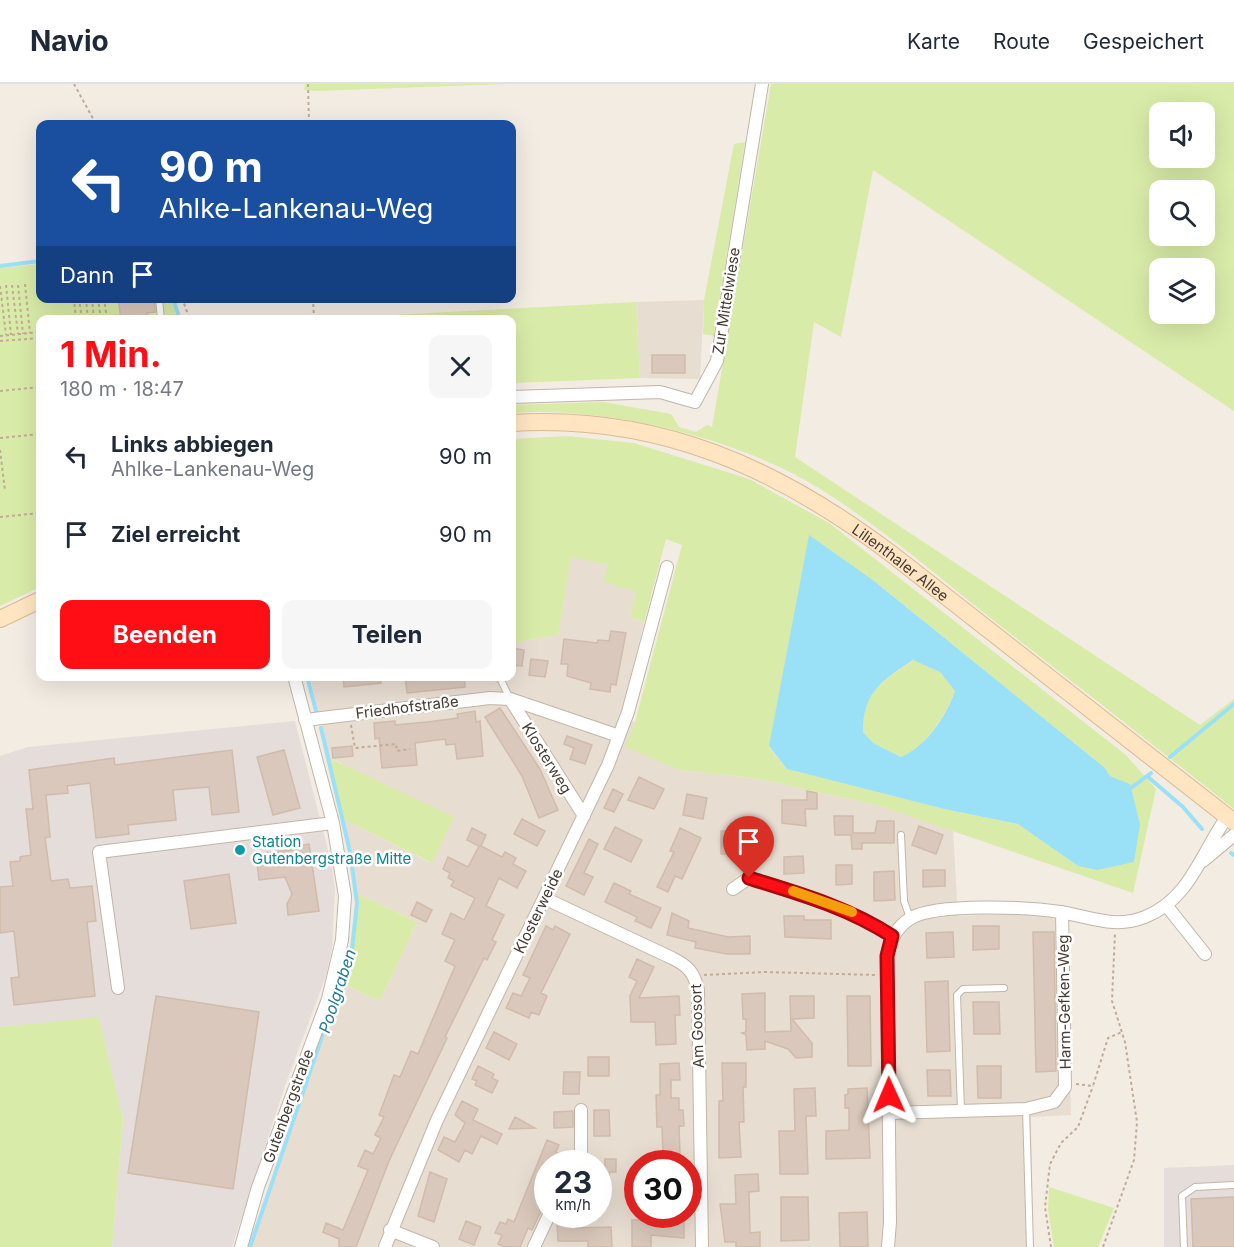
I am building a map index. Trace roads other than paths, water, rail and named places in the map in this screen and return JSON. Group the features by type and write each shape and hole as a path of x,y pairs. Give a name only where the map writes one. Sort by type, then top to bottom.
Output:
{"main road":[{"name":"Lilienthaler Allee","path":"516,423 593,425 671,439 736,460 793,487 842,517 893,555 1231,820"},
{"path":"0,619 36,602"}],"street":[{"name":"Zur Mittelwiese","path":"516,397 660,392 695,402 717,361 762,84"},
{"name":"Klosterweide","path":"385,1247 390,1230 437,1120 584,816 619,736 628,712 667,567"},
{"name":"Gutenbergstraße","path":"241,1247 258,1187 336,971 342,940 345,896 333,824 295,681"},
{"name":"Friedhofstraße","path":"305,720 475,698 510,699 619,736"},
{"name":"Klosterweg","path":"510,699 584,816"},
{"path":"1203,861 1209,844 1231,820"},
{"path":"118,988 99,852 333,824"},
{"path":"888,1247 891,1222 887,956 892,936 910,919 926,913 976,909 1017,908 1062,912 1115,924 1145,917 1166,905 1203,861 1234,835"},
{"path":"733,889 749,878 837,905 862,917 892,936"},
{"name":"Am Goosort","path":"544,898 686,965 695,975 698,990 702,1247"},
{"path":"1166,905 1205,954"},
{"name":"Harm-Gefken-Weg","path":"890,1113 1026,1109 1054,1102 1065,1087 1062,912"},
{"path":"581,1150 582,1110"},
{"path":"534,1247 543,1228"},
{"path":"390,1230 433,1247"}],"lane":[{"path":"501,681 510,699"},
{"path":"901,835 904,901 910,919"},
{"path":"961,1112 957,995 963,989 1004,988"},
{"path":"1026,1109 1030,1247"},
{"path":"1184,1247 1182,1196 1195,1187 1234,1185"}],"water":[{"path":"809,535 874,581 1105,768 1110,776 1130,784 1140,824 1134,862 1097,870 1078,866 1018,824 944,809 787,769 769,746","holes":["913,660 940,672 955,691 941,720 927,738 901,757 873,743 863,732 864,718 871,696 877,688"]}],"waterway":[{"name":"Poolgraben","path":"0,266 36,262"},
{"name":"Poolgraben","path":"175,303 178,315"},
{"name":"Poolgraben","path":"308,681 316,711"},
{"path":"1170,757 1234,704"},
{"name":"Poolgraben","path":"250,1247 352,949 357,903 350,852 321,728"},
{"path":"1131,788 1151,773"},
{"path":"1147,776 1183,807 1202,829"}],"place":[{"name":"Station Gutenbergstraße Mitte","path":"240,850"}]}
